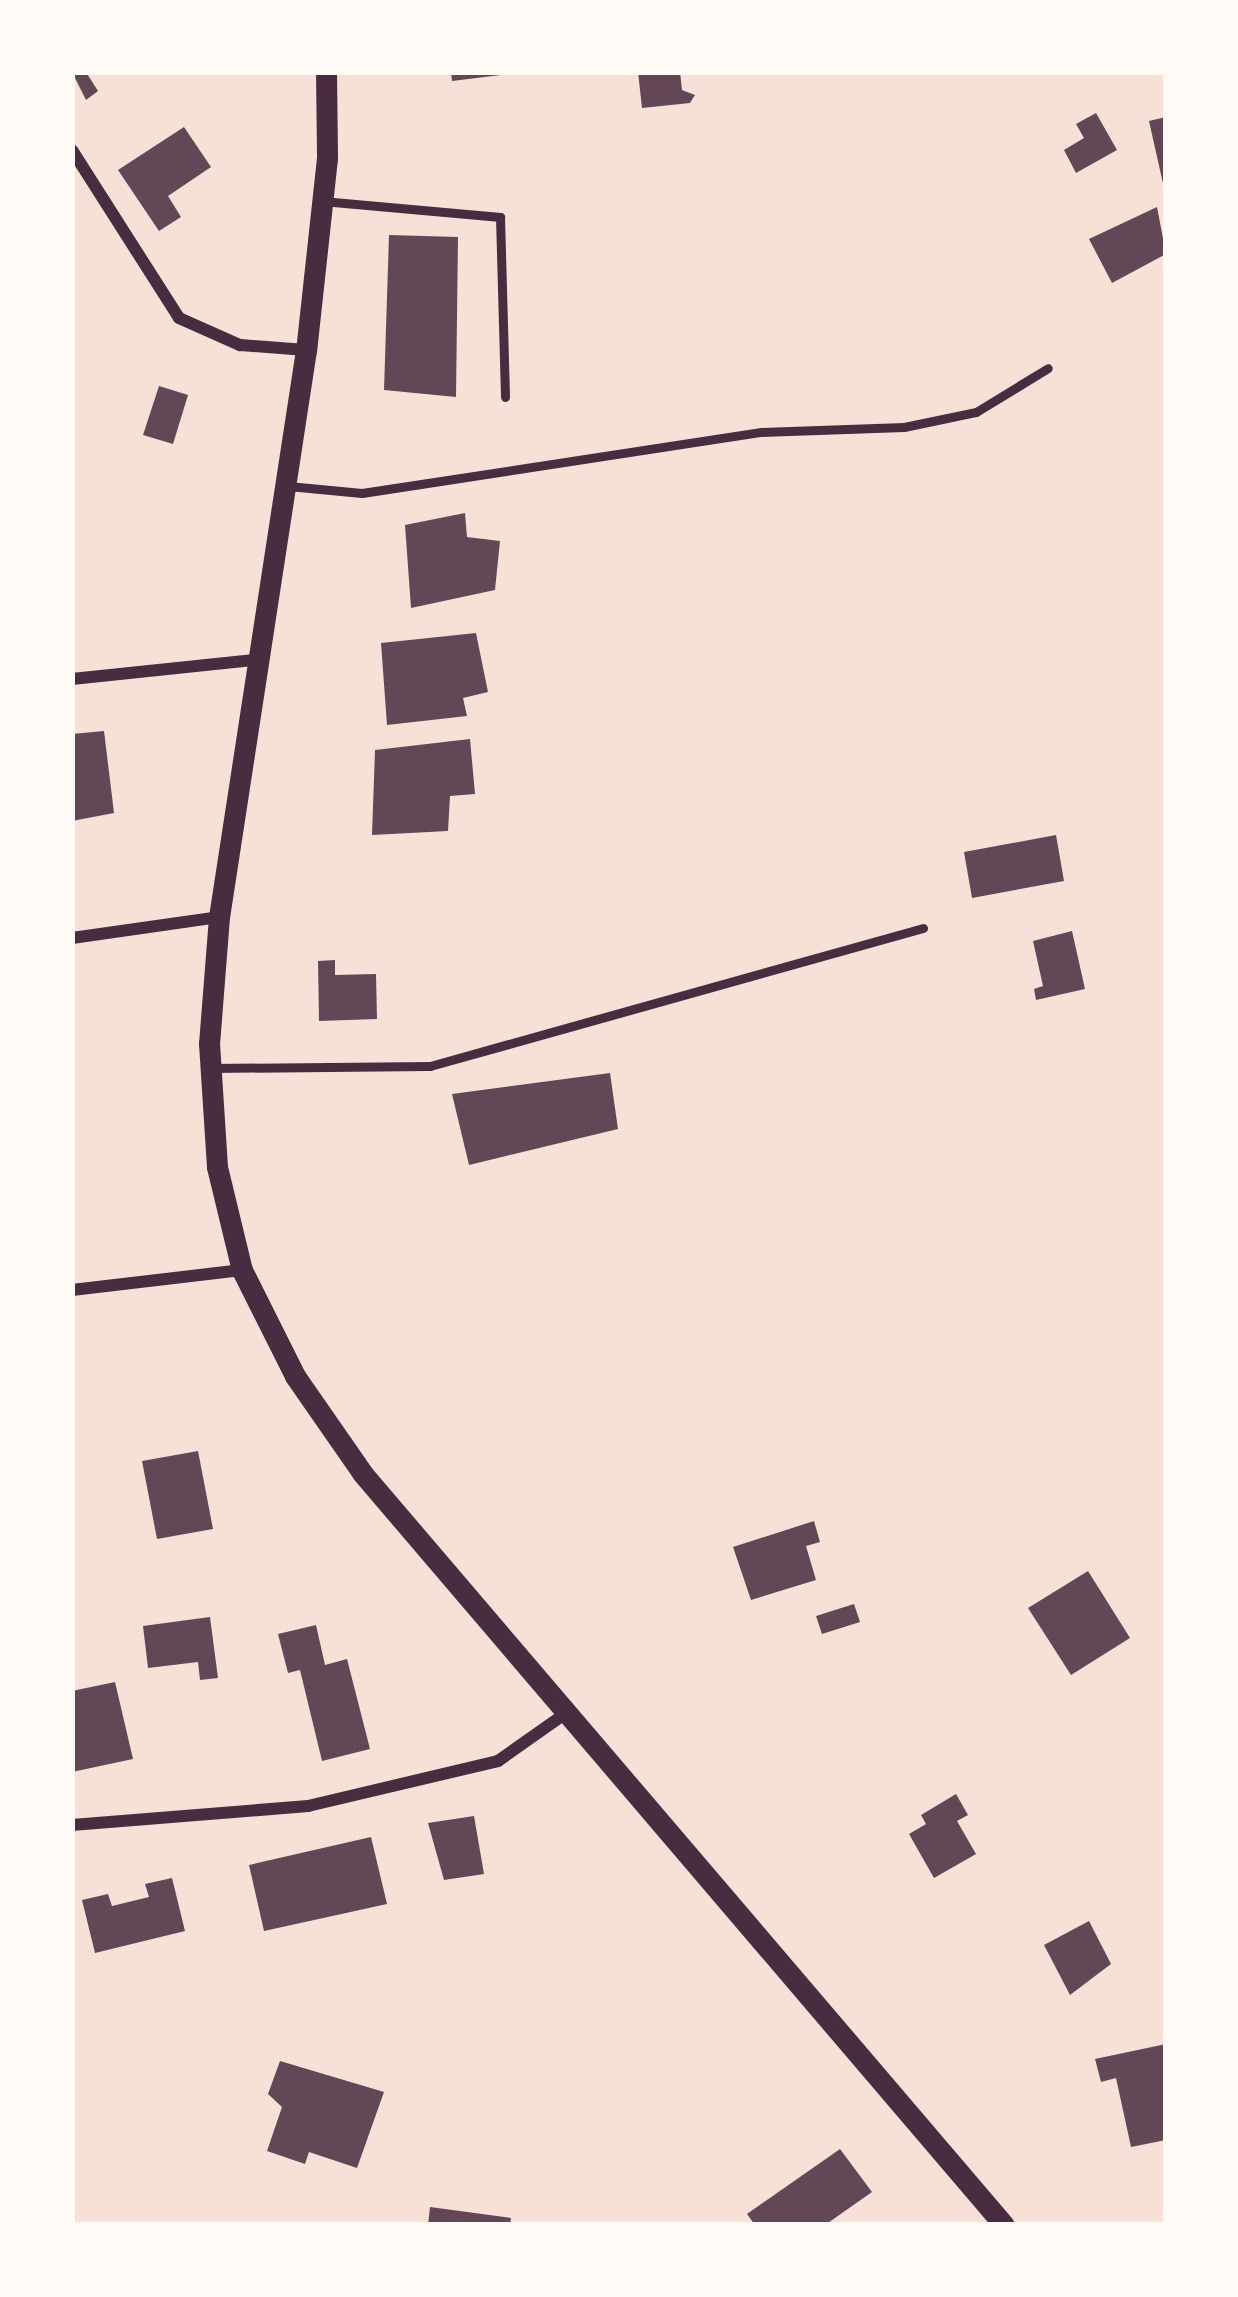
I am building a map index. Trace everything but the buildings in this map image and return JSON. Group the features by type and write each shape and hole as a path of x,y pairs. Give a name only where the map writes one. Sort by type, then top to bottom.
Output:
{"street":[{"path":"326,72 322,201 306,350 262,659 218,917 211,1068 217,1167 242,1270 295,1376 363,1474 999,2223"},
{"path":"72,151 179,318 241,345 306,350"},
{"path":"72,680 262,659"},
{"path":"72,938 218,917"},
{"path":"72,1290 242,1270"},
{"path":"72,1825 308,1806 498,1761 568,1711"}],"lane":[{"path":"322,201 500,217 505,397"},
{"path":"285,485 362,494 760,432 904,427 976,412 1048,368"},
{"path":"211,1068 430,1066 923,928"}]}
